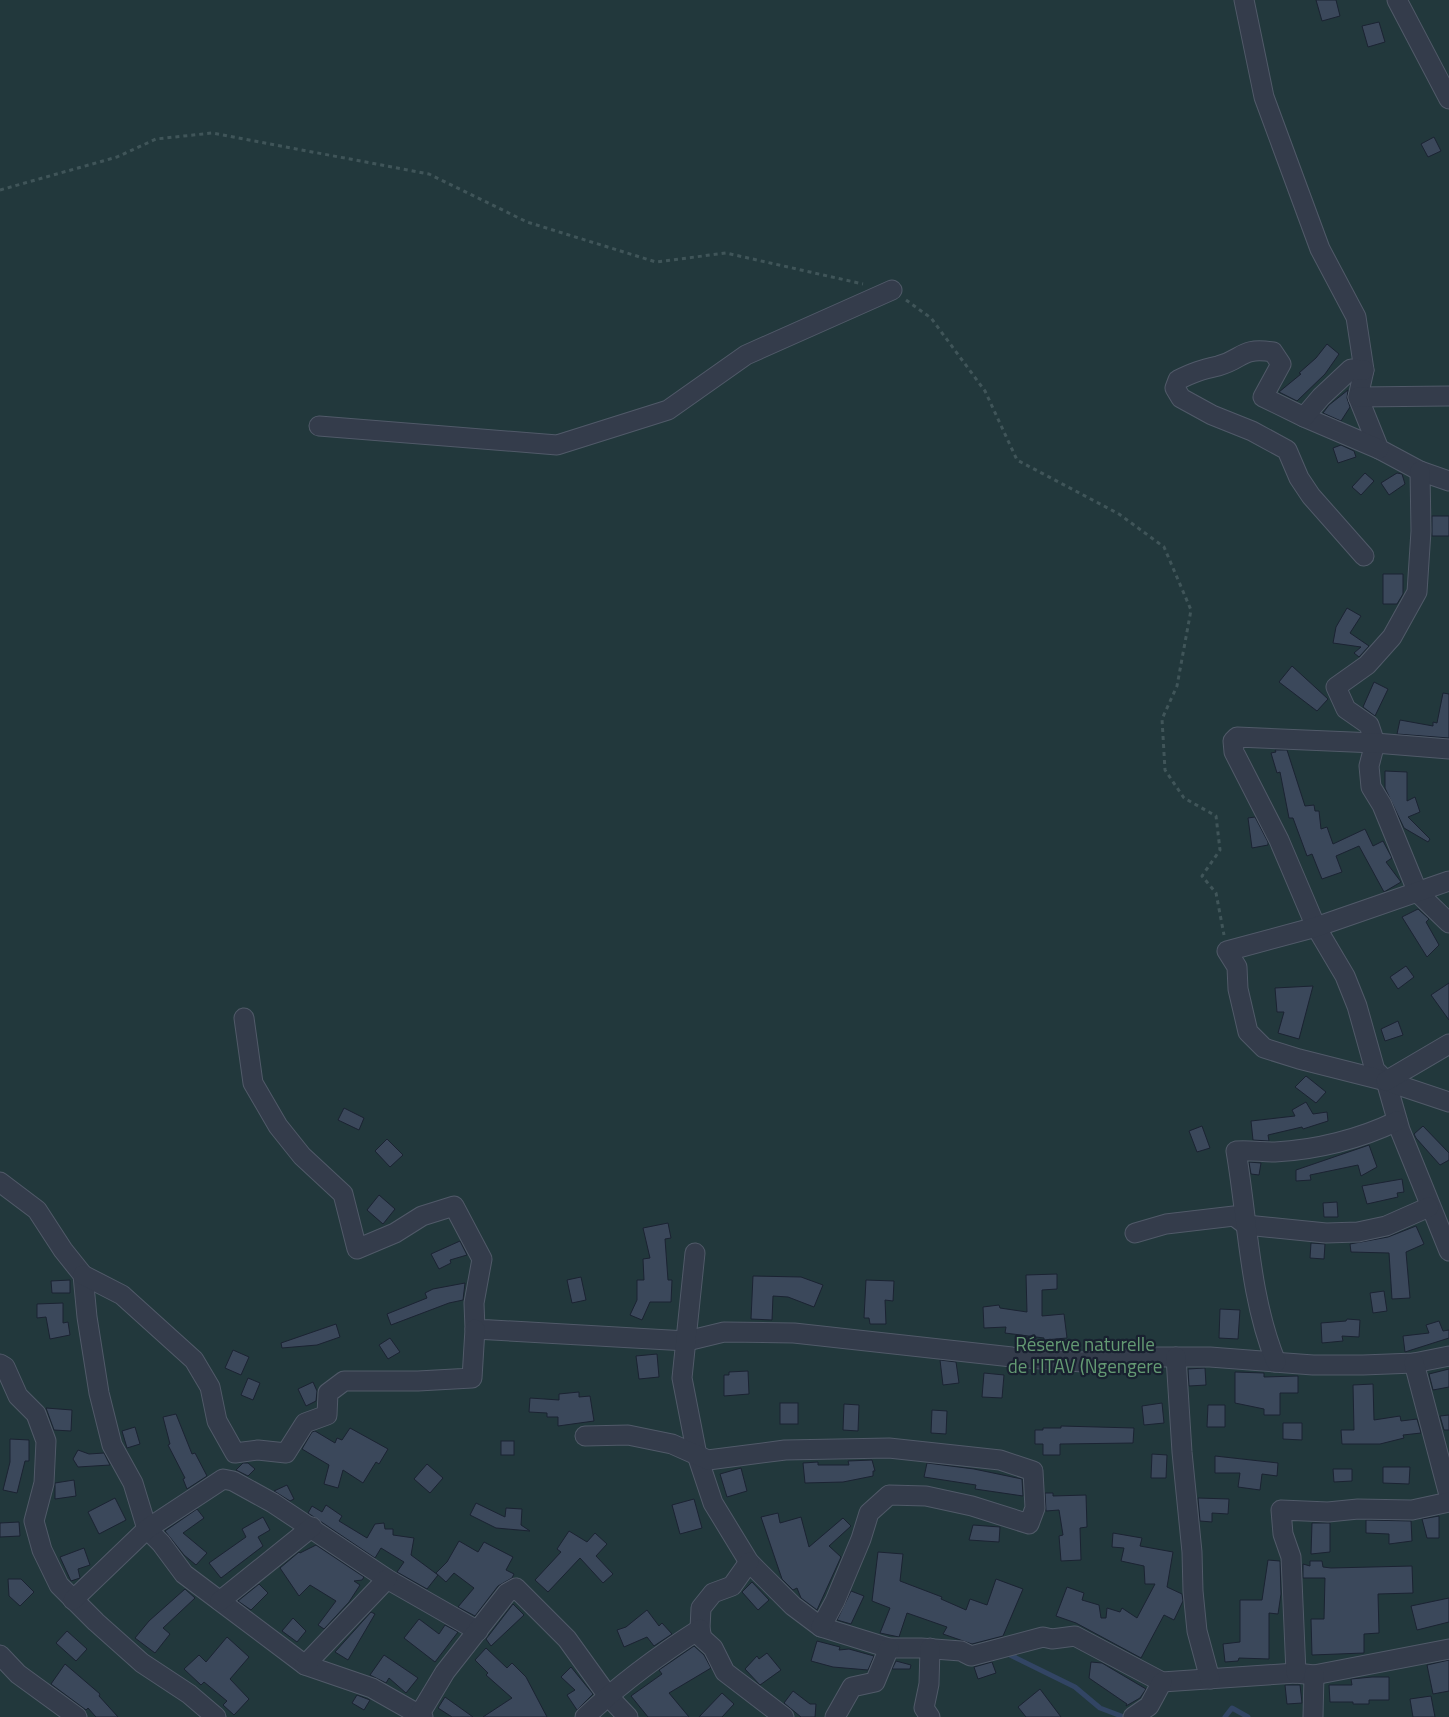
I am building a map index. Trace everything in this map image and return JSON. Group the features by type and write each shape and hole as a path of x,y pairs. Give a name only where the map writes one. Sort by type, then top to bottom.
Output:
{"street":[{"path":"1244,0 1264,97 1320,249 1356,317 1364,370 1358,397 1379,449"},
{"path":"1397,0 1449,99"},
{"path":"318,426 557,445 668,410 746,355 892,290"},
{"path":"1364,556 1311,496 1299,478 1287,450 1252,431 1212,415 1181,398 1175,388 1178,380 1202,368 1220,366 1241,354 1257,349 1273,352 1281,364 1263,397 1379,449 1420,471 1449,481"},
{"path":"1304,417 1321,397 1350,369 1364,370"},
{"path":"1358,397 1449,396"},
{"path":"1420,471 1421,531 1417,592 1386,644 1367,665 1336,687 1346,709 1368,725 1376,743 1369,766 1371,787 1382,806 1418,894 1449,924"},
{"path":"1449,749 1376,743 1237,737 1233,741 1234,752 1279,840 1316,927 1345,976 1357,1006 1375,1070 1386,1081 1397,1121 1449,1251"},
{"path":"1449,881 1418,894 1316,927 1227,951 1237,967 1238,990 1248,1032 1264,1048 1386,1081 1449,1102"},
{"path":"0,1182 37,1210 63,1250 83,1275 122,1295 194,1360 210,1387 217,1421 235,1453 258,1450 286,1454 306,1423 326,1415 328,1393 344,1381 418,1381 472,1378 475,1329 474,1303 482,1259 454,1206 422,1216 395,1233 357,1249 343,1194 302,1156 278,1126 253,1083 244,1018"},
{"path":"1386,1081 1449,1044"},
{"path":"1276,1362 1266,1338 1246,1225 1236,1152 1275,1152 1347,1141 1374,1132 1397,1121"},
{"path":"1134,1233 1166,1224 1234,1216 1246,1225 1326,1233 1358,1232 1386,1226 1430,1207"},
{"path":"695,1253 682,1378 697,1455 712,1503 749,1562 793,1606 820,1627 889,1648 930,1648 961,1651 971,1656 1043,1637 1052,1639 1075,1636 1162,1682 1305,1674 1449,1649"},
{"path":"83,1275 87,1317 99,1393 112,1445 133,1483 147,1529 161,1543 184,1574 305,1665 372,1688 420,1716 445,1672 507,1593 516,1588 568,1639 608,1696 628,1717"},
{"path":"475,1329 687,1341 724,1332 794,1333 1012,1357 1083,1362 1176,1357 1276,1362 1313,1366 1414,1363 1449,1356"},
{"path":"1176,1357 1197,1631 1210,1679"},
{"path":"1414,1363 1449,1495"},
{"path":"0,1364 5,1367 18,1396 36,1414 46,1441 44,1484 34,1521 42,1550 59,1585 142,1662 189,1694 216,1717"},
{"path":"585,1436 628,1435 672,1444 708,1460 784,1450 890,1448 1000,1460 1033,1471 1035,1508 1028,1524 972,1506 926,1496 889,1495 869,1513 861,1539 836,1602 820,1627"},
{"path":"73,1600 147,1529 223,1479 233,1481 312,1528 387,1580 478,1631"},
{"path":"1313,1717 1305,1674 1291,1557 1283,1534 1281,1510 1328,1512 1358,1509 1412,1510 1449,1502"},
{"path":"220,1601 312,1528"},
{"path":"749,1562 732,1586 713,1593 701,1608 700,1629 702,1638 713,1648 725,1672 784,1717"},
{"path":"305,1665 387,1580"},
{"path":"585,1717 608,1696 669,1649 700,1629"},
{"path":"836,1717 852,1687 875,1682 889,1648"},
{"path":"930,1648 929,1684 924,1708 930,1717"},
{"path":"0,1655 18,1674 76,1717"},
{"path":"1133,1716 1142,1713 1149,1706 1162,1682"}],"path":[{"path":"0,190 117,157 156,139 212,133 429,174 527,222 656,262 726,253 864,284"},
{"path":"892,290 931,318 985,391 1017,460 1119,514 1164,547 1191,610 1178,686 1162,719 1165,770 1184,798 1216,816 1220,850 1202,876 1216,894 1227,951"}],"green space":[{"name":"Réserve naturelle de l'ITAV (Ngengere","path":"0,0 1449,0 1449,1717 0,1717"}],"building":[{"path":"1316,0 1336,0 1340,16 1322,21"},
{"path":"1379,22 1385,42 1368,47 1362,26"},
{"path":"1434,137 1441,151 1428,157 1421,144"},
{"path":"1327,344 1339,354 1325,374 1297,401 1279,392 1301,374 1299,373 1316,358"},
{"path":"1348,390 1347,398 1350,407 1341,421 1323,413 1329,405"},
{"path":"1341,445 1354,451 1356,457 1338,463 1333,448"},
{"path":"1365,473 1374,481 1361,495 1352,487"},
{"path":"1397,473 1402,474 1405,484 1389,495 1381,483"},
{"path":"1432,516 1449,516 1449,536 1432,536"},
{"path":"1383,574 1403,574 1403,594 1397,604 1383,604"},
{"path":"1347,608 1361,616 1350,633 1369,646 1359,657 1354,653 1361,647 1333,643 1336,627"},
{"path":"1292,666 1328,699 1317,711 1279,682"},
{"path":"1374,682 1388,689 1375,716 1363,707"},
{"path":"1443,693 1449,694 1449,738 1397,734 1400,720 1433,726 1433,722 1437,723"},
{"path":"1275,750 1287,750 1305,806 1314,805 1315,811 1319,811 1321,829 1327,827 1333,844 1365,829 1373,846 1383,841 1392,858 1386,862 1401,882 1384,892 1359,846 1336,856 1342,872 1322,879 1312,854 1307,856 1293,818 1289,818 1280,772 1277,773 1271,753 1276,752"},
{"path":"1385,771 1407,772 1407,801 1415,797 1420,812 1408,817 1430,839 1428,842 1404,828 1385,788"},
{"path":"1255,817 1268,845 1252,848 1248,818"},
{"path":"1418,909 1429,919 1426,922 1439,945 1427,957 1402,917"},
{"path":"1406,966 1414,977 1398,989 1390,977"},
{"path":"1449,983 1449,1020 1431,995"},
{"path":"1313,986 1299,1039 1278,1033 1284,1012 1277,1012 1275,988"},
{"path":"1398,1021 1403,1035 1385,1041 1381,1029"},
{"path":"1306,1076 1326,1092 1316,1103 1295,1087"},
{"path":"1306,1102 1313,1114 1327,1112 1328,1121 1303,1129 1302,1127 1268,1135 1269,1141 1253,1140 1251,1121 1295,1116 1292,1110"},
{"path":"344,1108 364,1118 359,1130 338,1120"},
{"path":"1202,1126 1210,1148 1197,1152 1189,1131"},
{"path":"1423,1126 1449,1153 1449,1160 1440,1165 1416,1138 1414,1134"},
{"path":"387,1139 403,1155 390,1167 375,1151"},
{"path":"1369,1145 1377,1167 1361,1176 1358,1165 1310,1175 1311,1180 1296,1181 1296,1170"},
{"path":"1249,1162 1261,1163 1259,1175 1251,1174"},
{"path":"1402,1179 1404,1192 1397,1193 1398,1197 1367,1204 1362,1186"},
{"path":"379,1195 395,1209 383,1224 367,1210"},
{"path":"1337,1202 1338,1217 1324,1217 1323,1203"},
{"path":"668,1223 671,1238 665,1239 668,1280 672,1280 671,1302 650,1302 642,1320 630,1315 637,1300 637,1280 644,1280 643,1259 650,1258 643,1228"},
{"path":"1416,1226 1424,1244 1406,1252 1410,1298 1392,1299 1389,1253 1351,1252 1350,1244 1388,1237"},
{"path":"460,1241 467,1255 450,1260 451,1263 439,1269 431,1254"},
{"path":"1311,1243 1325,1244 1324,1259 1310,1258"},
{"path":"1057,1274 1057,1289 1042,1290 1042,1316 1064,1314 1067,1338 1044,1340 1044,1338 1005,1333 1006,1327 984,1328 983,1307 999,1305 1000,1308 1027,1312 1026,1275"},
{"path":"753,1276 801,1277 823,1285 814,1307 788,1297 773,1296 772,1320 751,1319"},
{"path":"581,1277 586,1300 572,1303 567,1280"},
{"path":"70,1280 70,1293 52,1293 51,1281"},
{"path":"866,1280 894,1281 893,1301 885,1300 886,1324 870,1324 869,1318 864,1318"},
{"path":"465,1283 463,1300 449,1303 391,1325 387,1314 427,1298 425,1293 433,1289"},
{"path":"1384,1291 1387,1311 1373,1313 1370,1293"},
{"path":"63,1303 63,1323 68,1322 70,1335 50,1339 46,1317 37,1318 37,1304"},
{"path":"1220,1309 1240,1310 1238,1339 1219,1338"},
{"path":"1347,1319 1360,1320 1359,1337 1342,1336 1343,1341 1322,1343 1321,1323 1346,1321"},
{"path":"1439,1321 1443,1331 1449,1330 1449,1338 1405,1352 1403,1336 1429,1333 1426,1325"},
{"path":"336,1324 340,1337 317,1345 282,1348 281,1343"},
{"path":"390,1338 400,1352 388,1359 379,1345"},
{"path":"233,1350 249,1357 241,1375 225,1368"},
{"path":"657,1354 659,1377 639,1379 636,1356"},
{"path":"940,1360 956,1362 959,1383 943,1385"},
{"path":"1205,1368 1206,1385 1189,1386 1188,1369"},
{"path":"1449,1369 1449,1387 1433,1390 1429,1374"},
{"path":"748,1371 749,1394 724,1396 724,1375 729,1375 729,1372"},
{"path":"1235,1372 1264,1373 1264,1377 1298,1376 1298,1393 1280,1393 1280,1415 1264,1415 1264,1409 1235,1403"},
{"path":"984,1373 1004,1375 1002,1398 982,1397"},
{"path":"248,1378 260,1383 253,1400 241,1395"},
{"path":"313,1382 317,1391 316,1401 306,1406 298,1389"},
{"path":"1373,1384 1374,1420 1400,1416 1401,1421 1417,1419 1421,1433 1403,1435 1404,1438 1380,1444 1342,1444 1341,1430 1354,1430 1353,1385"},
{"path":"579,1392 579,1397 590,1396 594,1421 558,1426 558,1417 547,1417 547,1413 529,1412 530,1398 559,1400 559,1394"},
{"path":"780,1403 798,1403 798,1424 780,1424"},
{"path":"1162,1403 1164,1423 1144,1425 1142,1406"},
{"path":"844,1404 859,1405 858,1431 843,1430"},
{"path":"1208,1405 1225,1405 1225,1427 1207,1427"},
{"path":"46,1408 72,1410 71,1431 54,1430"},
{"path":"932,1410 947,1411 946,1434 931,1433"},
{"path":"176,1414 192,1454 195,1453 207,1476 187,1489 183,1479 185,1478 168,1445 170,1444 163,1417"},
{"path":"1449,1415 1449,1430 1444,1430 1440,1416"},
{"path":"1283,1423 1302,1423 1302,1440 1283,1439"},
{"path":"1061,1426 1134,1428 1133,1443 1060,1444 1060,1455 1043,1455 1043,1444 1035,1444 1035,1430 1061,1428"},
{"path":"135,1427 140,1444 127,1448 122,1431"},
{"path":"350,1428 388,1449 379,1464 376,1462 363,1483 343,1470 338,1488 324,1484 329,1465 302,1449 312,1432 315,1431 335,1443 337,1438 342,1440"},
{"path":"10,1439 29,1440 29,1461 25,1461 17,1493 3,1490 10,1462"},
{"path":"501,1441 514,1441 514,1455 501,1455"},
{"path":"78,1450 89,1454 104,1453 110,1465 78,1467 73,1459"},
{"path":"1152,1454 1167,1455 1166,1478 1151,1478"},
{"path":"1215,1456 1278,1463 1277,1476 1262,1474 1260,1490 1238,1487 1240,1473 1215,1473"},
{"path":"872,1460 875,1471 873,1471 873,1476 843,1482 805,1483 803,1463 818,1462 818,1465 849,1465 848,1461"},
{"path":"243,1463 248,1463 255,1469 248,1476 236,1470"},
{"path":"927,1463 974,1469 1022,1479 1023,1496 975,1489 976,1485 924,1477"},
{"path":"427,1464 443,1478 430,1493 414,1479"},
{"path":"1383,1467 1410,1467 1409,1484 1383,1483"},
{"path":"741,1468 747,1491 727,1497 720,1474"},
{"path":"1333,1469 1352,1469 1352,1481 1334,1482"},
{"path":"74,1480 76,1496 55,1499 55,1483"},
{"path":"287,1485 294,1499 290,1501 274,1491"},
{"path":"1045,1493 1053,1493 1053,1496 1086,1495 1087,1527 1080,1528 1081,1560 1061,1561 1059,1536 1063,1535 1059,1510 1046,1511"},
{"path":"115,1498 126,1520 99,1534 88,1512"},
{"path":"1198,1498 1229,1499 1228,1514 1212,1513 1212,1522 1200,1521"},
{"path":"694,1499 702,1528 680,1534 672,1505"},
{"path":"476,1503 505,1517 506,1508 522,1509 521,1525 530,1531 496,1528 470,1515"},
{"path":"326,1505 342,1516 339,1521 367,1538 375,1524 384,1523 385,1529 393,1529 393,1535 414,1538 411,1555 438,1575 427,1589 397,1572 404,1562 381,1548 375,1558 308,1513 312,1506 322,1512"},
{"path":"197,1509 204,1518 183,1533 207,1553 196,1565 184,1555 165,1531"},
{"path":"778,1513 780,1523 801,1517 809,1547 843,1518 851,1526 829,1546 841,1557 817,1610 801,1598 797,1588 793,1590 782,1579 761,1517"},
{"path":"1439,1516 1439,1538 1427,1538 1422,1519"},
{"path":"263,1517 270,1530 258,1537 263,1546 221,1578 209,1563 246,1537 242,1529"},
{"path":"1366,1520 1411,1521 1412,1541 1389,1544 1389,1534 1366,1533"},
{"path":"19,1522 20,1536 0,1537 0,1523"},
{"path":"1312,1523 1330,1523 1330,1552 1311,1554"},
{"path":"973,1525 1000,1527 999,1542 969,1540"},
{"path":"569,1531 587,1542 595,1533 607,1544 596,1556 613,1574 603,1583 580,1558 548,1592 535,1580 561,1552 557,1549"},
{"path":"1113,1533 1142,1538 1140,1546 1173,1552 1167,1587 1182,1594 1183,1601 1174,1620 1164,1615 1141,1658 1076,1623 1056,1616 1067,1587 1084,1593 1082,1600 1099,1605 1101,1618 1106,1618 1107,1608 1120,1612 1122,1608 1137,1618 1155,1584 1145,1584 1144,1566 1121,1561 1124,1548 1112,1547"},
{"path":"459,1541 478,1552 484,1542 513,1557 506,1570 514,1574 512,1578 498,1586 475,1616 458,1607 474,1588 454,1573 446,1582 436,1573 447,1562"},
{"path":"316,1545 364,1577 362,1580 354,1581 360,1585 349,1602 324,1629 318,1625 336,1601 310,1585 299,1596 280,1568 299,1552"},
{"path":"84,1548 90,1565 78,1569 80,1578 71,1581 60,1557"},
{"path":"878,1552 903,1554 900,1581 942,1597 941,1599 966,1610 970,1599 987,1605 996,1579 1023,1589 1003,1636 972,1644 943,1634 947,1627 907,1613 899,1637 880,1633 890,1608 872,1601"},
{"path":"1268,1560 1280,1561 1281,1594 1278,1614 1269,1613 1269,1659 1239,1658 1238,1661 1225,1662 1223,1644 1240,1642 1240,1600 1262,1600"},
{"path":"1310,1561 1322,1561 1323,1567 1331,1568 1412,1566 1413,1593 1378,1594 1379,1633 1364,1634 1364,1653 1312,1655 1311,1619 1324,1619 1325,1578 1303,1578 1303,1564 1310,1566"},
{"path":"8,1579 21,1579 34,1592 20,1606 9,1596"},
{"path":"752,1582 769,1600 758,1610 742,1592"},
{"path":"259,1584 268,1593 251,1610 238,1601"},
{"path":"185,1589 195,1598 163,1628 170,1634 155,1653 135,1638 149,1621"},
{"path":"851,1591 864,1596 851,1624 837,1620"},
{"path":"1449,1598 1449,1622 1417,1630 1411,1606"},
{"path":"513,1604 524,1615 491,1646 486,1639"},
{"path":"647,1610 659,1626 662,1623 672,1634 654,1646 647,1637 624,1647 617,1630 626,1627"},
{"path":"371,1612 375,1614 348,1660 335,1652"},
{"path":"293,1618 306,1631 297,1642 282,1631"},
{"path":"419,1619 439,1634 445,1625 458,1632 435,1662 404,1638"},
{"path":"67,1631 87,1649 76,1661 56,1643"},
{"path":"227,1637 249,1657 230,1679 249,1699 234,1715 223,1705 227,1701 204,1682 201,1685 184,1669 199,1655 206,1662"},
{"path":"817,1641 840,1647 839,1650 849,1649 874,1656 868,1670 833,1667 811,1661"},
{"path":"694,1646 704,1655 711,1668 669,1693 689,1717 648,1717 631,1696 662,1674 659,1670"},
{"path":"486,1648 507,1668 512,1663 526,1677 547,1717 483,1717 512,1698 486,1675 488,1673 475,1660"},
{"path":"767,1653 781,1670 760,1685 745,1669 757,1656 759,1659"},
{"path":"384,1655 418,1678 406,1693 389,1678 386,1683 370,1675"},
{"path":"1449,1660 1449,1691 1433,1694 1427,1665"},
{"path":"896,1661 911,1665 910,1669 892,1669"},
{"path":"992,1662 996,1673 978,1679 974,1667"},
{"path":"1091,1662 1102,1663 1146,1689 1140,1698 1126,1706 1127,1704 1089,1678"},
{"path":"65,1664 100,1694 99,1696 118,1717 96,1717 88,1708 86,1710 51,1684"},
{"path":"571,1667 593,1694 577,1710 567,1695 575,1690 561,1677"},
{"path":"1389,1677 1389,1700 1369,1700 1369,1704 1330,1702 1329,1685 1352,1685 1351,1679"},
{"path":"1285,1685 1300,1685 1302,1703 1287,1704"},
{"path":"1040,1689 1061,1717 1026,1717 1018,1707"},
{"path":"793,1691 810,1704 816,1704 815,1717 801,1717 784,1703"},
{"path":"722,1693 734,1704 722,1717 699,1717"},
{"path":"357,1695 370,1700 364,1710 352,1703"},
{"path":"1431,1696 1435,1717 1413,1717 1410,1699"},
{"path":"445,1697 473,1717 452,1717 438,1708"}],"waterway":[{"path":"1004,1652 1075,1687 1100,1708 1124,1717"},
{"path":"1225,1717 1232,1708 1248,1717"}]}
